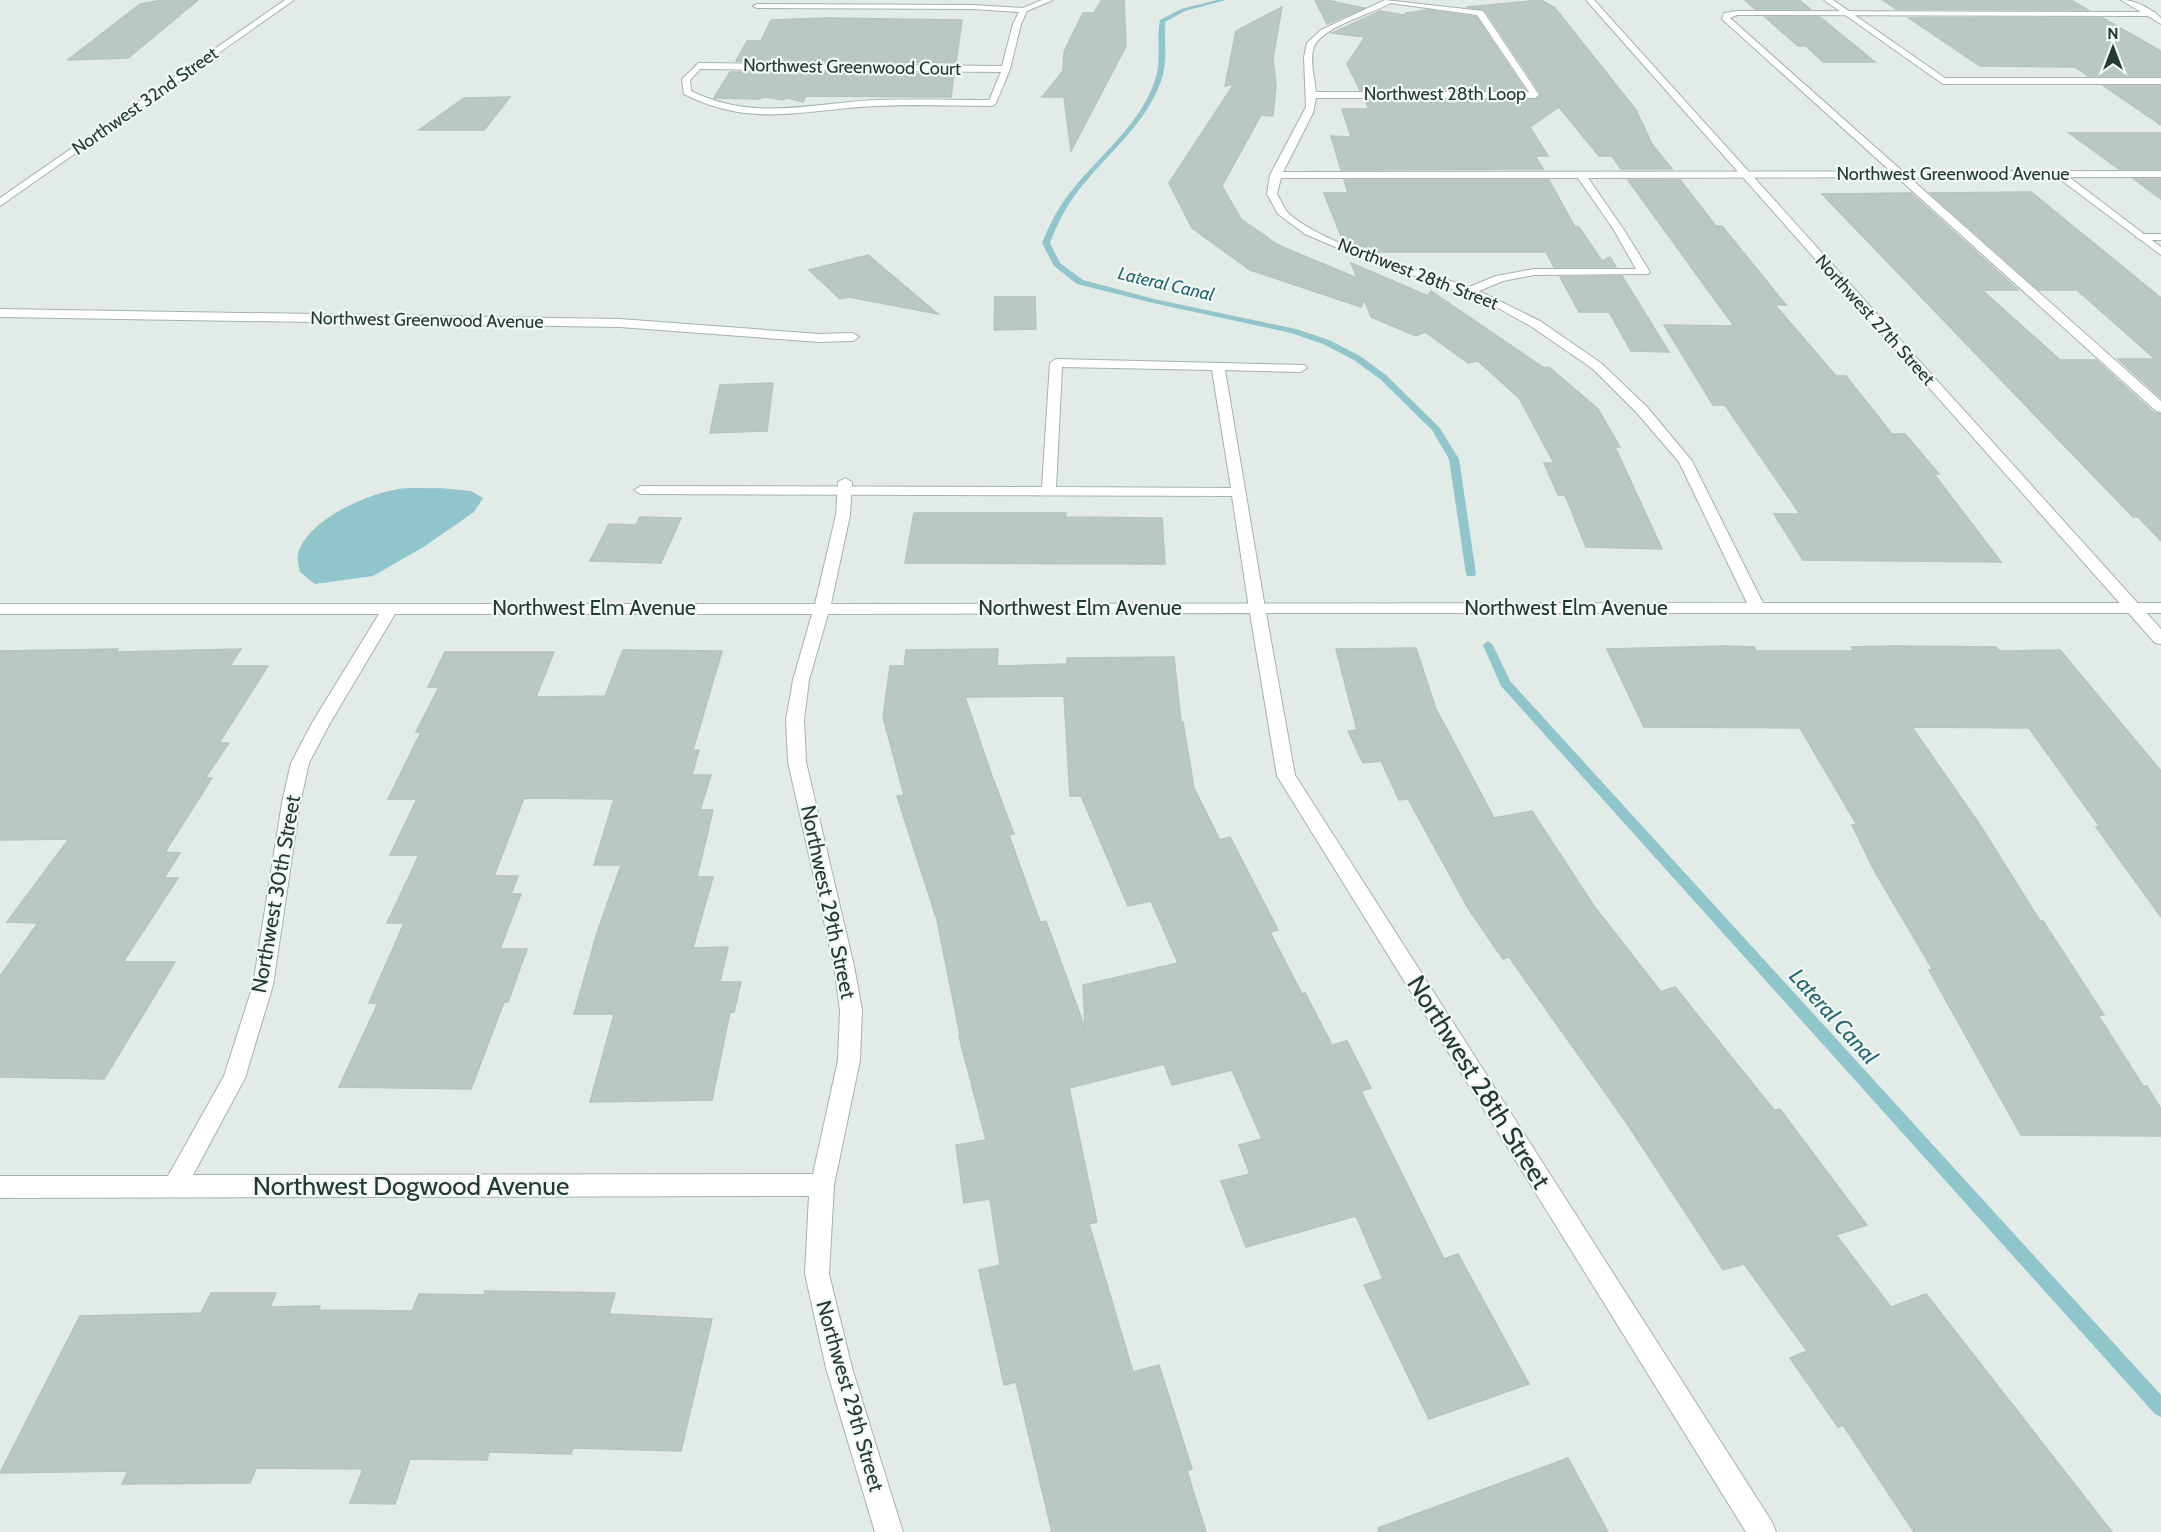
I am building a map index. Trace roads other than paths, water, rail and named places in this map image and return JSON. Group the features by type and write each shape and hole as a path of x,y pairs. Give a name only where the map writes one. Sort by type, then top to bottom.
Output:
{"street":[{"name":"Northwest 32nd Street","path":"0,203 290,0"},
{"path":"758,6 961,7 1024,10 1049,0"},
{"path":"1275,175 1311,110 1313,95 1308,54 1311,42 1326,30 1360,17 1390,0"},
{"name":"Northwest 28th Loop","path":"1313,95 1535,95 1480,14 1390,0"},
{"name":"Northwest 27th Street","path":"1590,0 2161,639"},
{"path":"1828,0 1943,81 2161,81"},
{"path":"2125,0 2157,14 2161,22"},
{"path":"1006,69 1017,24 1024,10"},
{"path":"2157,14 1737,13 1727,15 1726,19 2161,408"},
{"name":"Northwest Greenwood Court","path":"699,66 1006,69 992,104 877,103 773,112 749,112 711,104 687,92 686,79 699,66"},
{"path":"1470,291 1500,278 1534,272 1644,272 1619,230 1580,174"},
{"path":"2059,174 2161,252"},
{"name":"Northwest Greenwood Avenue","path":"1275,175 2161,174"},
{"name":"Northwest 28th Street","path":"1275,175 1272,194 1283,214 1309,232 1351,250 1488,298 1544,330 1597,366 1642,410 1685,461 1757,608"},
{"path":"2141,237 2161,237"},
{"name":"Northwest Greenwood Avenue","path":"0,313 620,323 819,338 853,337"},
{"path":"1049,491 1056,363 1301,368"},
{"name":"Northwest 28th Street","path":"1218,366 1286,776 1762,1532"},
{"path":"641,490 846,486 1049,491 1238,492"},
{"name":"Northwest 29th Street","path":"846,486 843,515 822,608 801,680 795,720 797,762 844,966 851,1010 849,1060 822,1185 817,1274 839,1368 889,1532"},
{"name":"Northwest Elm Avenue","path":"0,609 2161,608"},
{"name":"Northwest 30th Street","path":"175,1186 234,1078 263,986 291,803 300,763 321,723 390,609"},
{"name":"Northwest Dogwood Avenue","path":"0,1187 822,1185"}],"water":[{"path":"403,488 471,491 483,498 474,512 425,546 373,576 315,584 300,572 298,554 304,542 313,530 340,511 385,492"}],"waterway":[{"name":"Lateral Canal","path":"1223,0 1183,10 1162,21 1161,66 1151,97 1142,113 1120,141 1072,194 1057,218 1046,243 1057,264 1080,282 1153,301 1293,331 1326,342 1357,358 1383,377 1436,429 1454,459 1471,574"},
{"name":"Lateral Canal","path":"1488,645 1505,683 2161,1408"}]}
